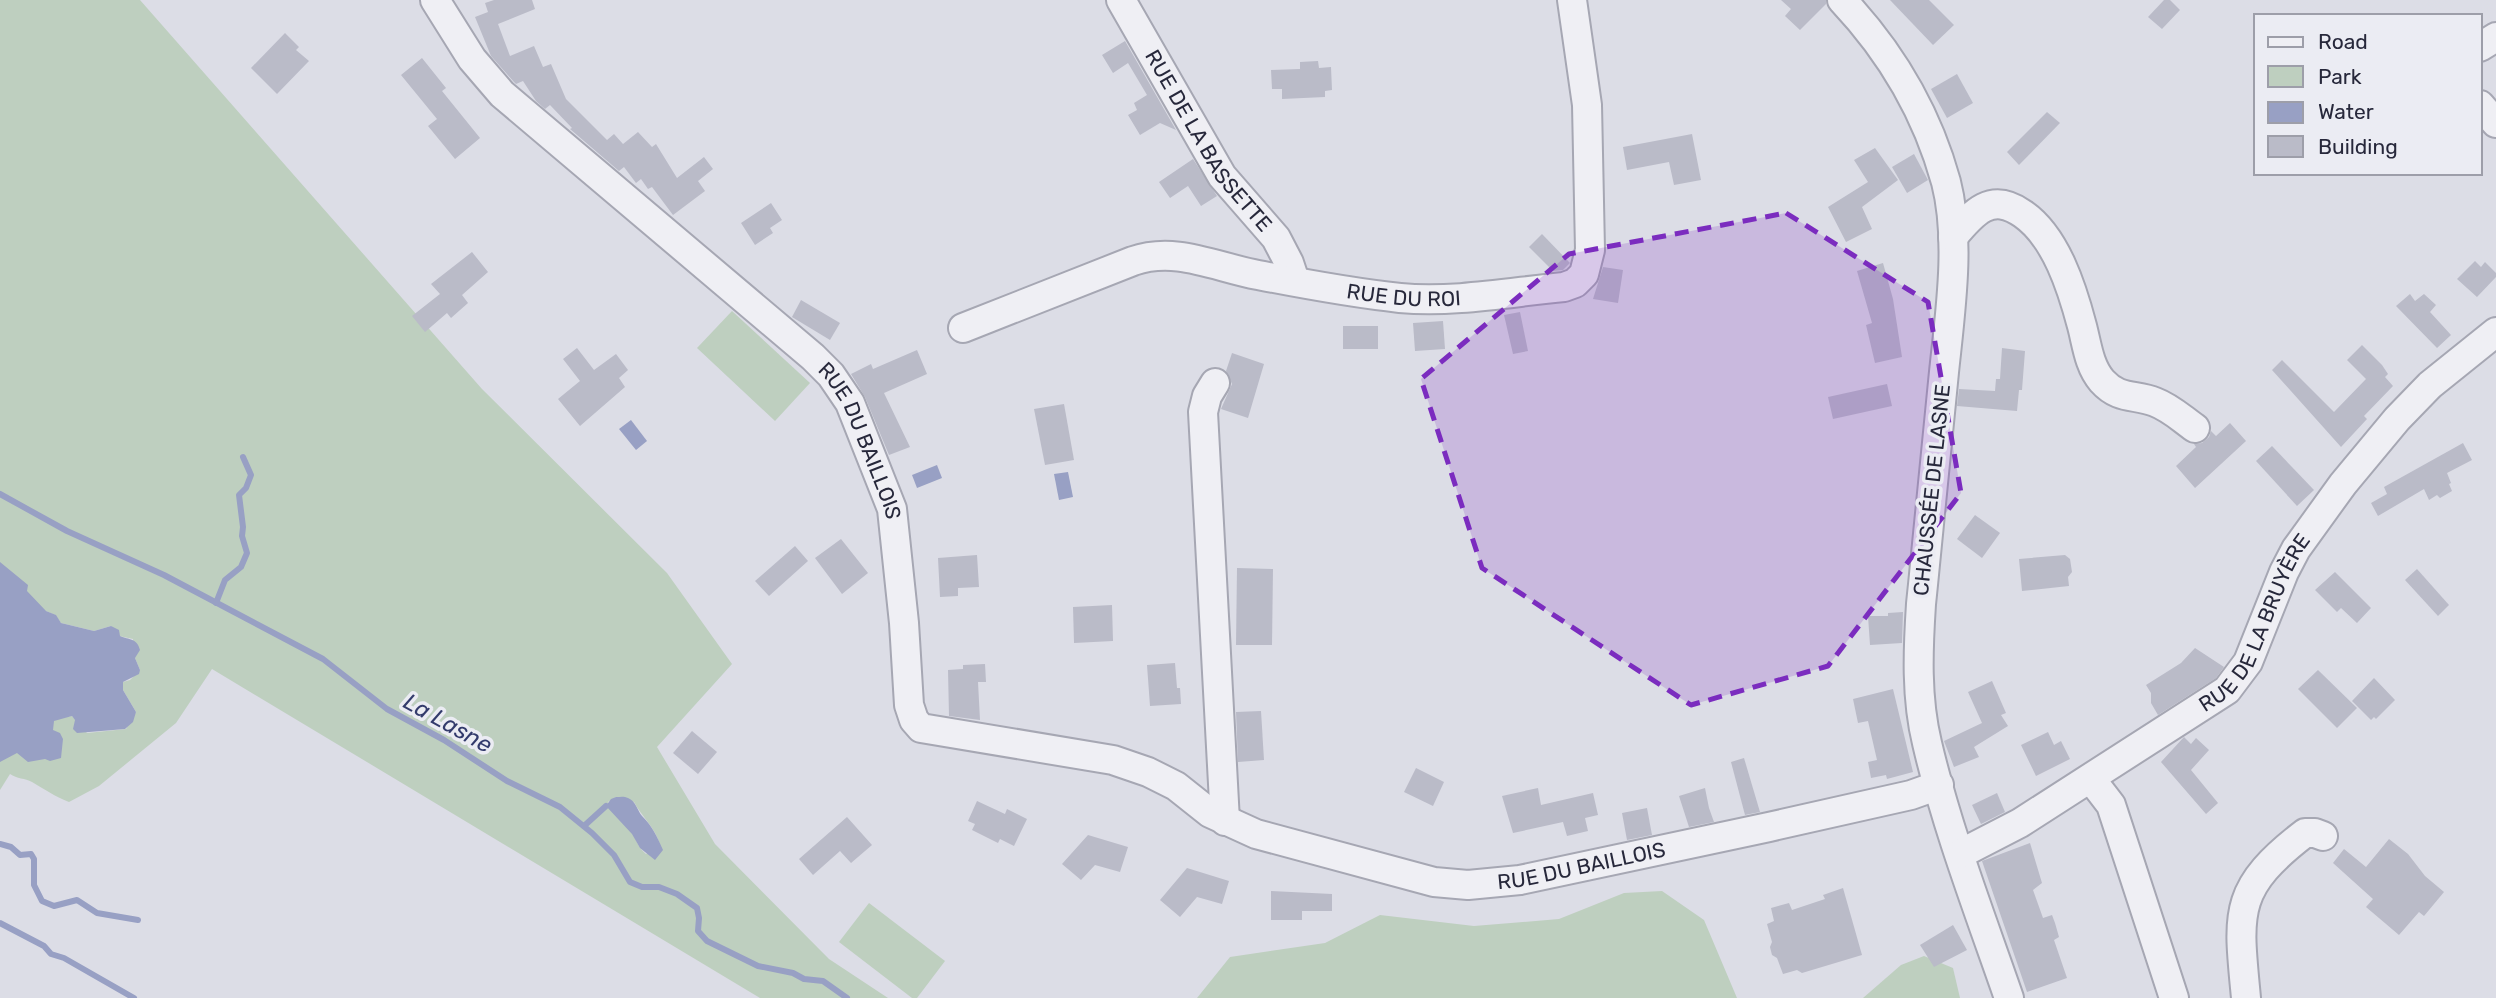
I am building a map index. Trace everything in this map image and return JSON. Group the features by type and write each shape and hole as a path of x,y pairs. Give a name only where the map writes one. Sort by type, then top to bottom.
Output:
{"street":[{"name":"RUE DU BAILLOIS","path":"435,0 472,60 502,94 813,357 831,375 844,394 864,434 891,509 904,623 909,705 914,720 921,727 1114,760 1176,786 1210,813 1256,834 1434,883 1468,885 1520,880 1769,827 1939,785"},
{"name":"RUE DE LA BASSETTE","path":"1121,0 1222,176 1276,238 1295,281"},
{"name":"RUE DU ROI","path":"963,328 1133,261 1162,254 1295,281 1402,298 1459,297 1564,287 1575,283 1584,274 1587,265 1590,250 1590,214 1587,105 1572,0"},
{"name":"CHAUSSÉE DE LASNE","path":"1842,0 1889,55 1927,127 1947,184 1952,237 1950,310 1919,645 1920,691 1926,741 1960,854 2009,998"},
{"path":"2482,107 2496,123"},
{"path":"1952,237 1970,216 1986,206 2001,204 2013,207 2030,219 2047,241 2064,274 2077,309 2092,365 2102,381 2119,394 2151,400 2168,408 2196,428"},
{"name":"RUE DE LA BRUYÈRE","path":"1960,854 2020,823 2227,690 2248,662 2284,572 2311,525 2397,419 2439,376 2496,332"},
{"path":"1214,383 1203,412 1226,821"},
{"path":"2091,779 2111,805 2174,998"},
{"path":"2246,998 2240,930 2247,893 2266,868 2305,833 2323,836"}],"highlighted area":[{"path":"1786,213 1928,302 1961,493 1828,666 1691,705 1482,568 1421,379 1569,254"}],"green space":[{"path":"0,0 140,0 482,389 667,573 732,664 657,747 715,844 829,959 888,998 760,998 212,669 176,723 99,786 69,802 10,774 0,790","holes":["46,611 55,615 61,623 94,631 111,626 119,636 133,639 135,658 140,670 130,680 123,682 123,690 136,712 126,729 87,733 72,716 61,718","616,797 634,802 660,845 646,854 644,852 610,807 608,802"]},
{"path":"732,311 810,383 775,421 697,348"},
{"path":"1662,891 1704,920 1737,998 1197,998 1230,957 1325,943 1380,915 1474,926 1559,919 1624,893"},
{"path":"869,903 945,961 917,998 912,998 839,942"},
{"path":"1924,956 1953,968 1960,998 1863,998 1901,965"}],"water":[{"path":"631,420 647,441 636,450 619,429"},
{"path":"937,465 942,478 917,488 912,475"},
{"path":"1068,472 1073,497 1059,500 1054,474"},
{"path":"0,562 28,585 27,591 46,611 56,615 61,623 94,631 111,626 119,630 120,636 137,643 140,650 135,658 139,674 123,682 123,690 136,712 133,722 125,729 77,733 73,729 75,720 72,716 54,721 53,730 60,733 63,739 61,758 28,762 17,753 0,762"},
{"path":"616,797 631,799 654,832 663,850 655,860 640,848 632,834 606,806"}],"building":[{"path":"494,0 532,0 535,9 498,24 510,56 534,46 543,67 551,64 566,99 607,140 614,134 623,144 638,132 652,147 656,144 677,178 704,157 713,169 698,181 705,191 673,215 652,187 648,189 641,179 636,183 624,167 619,171 570,129 572,128 550,105 545,109 536,101 523,81 516,84 491,56 475,17 488,12 485,3"},
{"path":"1781,0 1826,0 1826,4 1800,30 1785,16 1791,9"},
{"path":"1890,0 1929,0 1954,25 1933,45"},
{"path":"2164,0 2170,0 2180,10 2162,29 2148,17"},
{"path":"285,33 299,47 296,50 309,61 277,94 251,68"},
{"path":"1125,41 1176,130 1160,123 1140,135 1128,115 1137,110 1134,103 1147,95 1128,63 1113,73 1102,55"},
{"path":"422,58 446,88 442,91 480,138 455,159 428,126 437,119 401,75"},
{"path":"1318,61 1319,68 1331,67 1332,90 1325,91 1325,97 1282,99 1282,89 1272,89 1271,70 1300,69 1300,62"},
{"path":"1957,74 1973,103 1947,118 1931,89"},
{"path":"2047,112 2060,123 2019,165 2007,152"},
{"path":"1692,134 1701,180 1674,185 1669,162 1627,170 1623,147"},
{"path":"1875,148 1898,180 1862,207 1872,229 1846,242 1828,207 1868,182 1854,160"},
{"path":"1914,154 1928,180 1907,193 1892,167"},
{"path":"1193,159 1217,196 1201,206 1188,186 1170,198 1159,182"},
{"path":"771,203 782,220 770,228 773,233 755,245 741,223"},
{"path":"1542,234 1570,263 1563,270 1553,271 1529,247"},
{"path":"472,252 488,272 462,295 468,303 451,318 447,313 425,332 412,316 440,294 431,284"},
{"path":"2475,261 2481,267 2485,262 2496,273 2496,277 2477,297 2457,279"},
{"path":"1883,263 1893,299 1902,357 1875,363 1866,325 1872,323 1857,271"},
{"path":"1603,267 1623,270 1618,303 1593,299"},
{"path":"2410,294 2415,301 2424,294 2436,305 2430,312 2451,335 2437,348 2396,306"},
{"path":"801,300 840,323 830,340 792,317"},
{"path":"1520,312 1528,351 1513,354 1504,315"},
{"path":"1443,321 1445,349 1415,351 1413,323"},
{"path":"1343,326 1378,326 1378,349 1343,349"},
{"path":"2362,345 2382,365 2388,374 2385,377 2393,386 2364,416 2367,419 2341,447 2272,370 2282,360 2334,412 2366,379 2347,360"},
{"path":"577,348 594,370 616,354 628,370 619,378 625,387 580,426 558,399 580,381 563,359"},
{"path":"2002,348 2025,351 2022,390 2019,390 2017,411 1957,406 1959,389 1995,391 1996,379 2000,379"},
{"path":"917,350 927,374 884,393 910,447 889,455 865,397 851,374 871,364 873,369"},
{"path":"1232,353 1264,364 1248,418 1221,409 1232,384 1226,371"},
{"path":"1887,384 1892,406 1833,419 1828,397"},
{"path":"1064,404 1074,460 1045,465 1034,409"},
{"path":"2230,423 2246,441 2195,488 2176,466 2196,447 2194,444 2202,443 2211,431 2216,436"},
{"path":"2463,443 2472,460 2447,473 2452,491 2440,498 2437,495 2429,500 2424,489 2378,516 2371,503 2387,494 2384,487"},
{"path":"2272,446 2314,490 2297,506 2256,461"},
{"path":"1975,515 2000,533 1982,558 1957,539"},
{"path":"841,539 868,573 842,594 815,558"},
{"path":"795,546 808,561 769,596 755,581"},
{"path":"977,555 979,587 958,588 958,596 940,597 938,558"},
{"path":"2065,555 2070,559 2072,572 2068,577 2069,586 2022,591 2019,559"},
{"path":"1237,568 1273,569 1272,645 1236,645"},
{"path":"2417,569 2449,605 2438,616 2405,580"},
{"path":"2335,572 2371,608 2357,623 2341,608 2337,612 2315,590"},
{"path":"1112,605 1113,641 1074,643 1073,607"},
{"path":"1903,612 1902,643 1870,645 1868,616 1888,616 1888,613"},
{"path":"2195,648 2224,667 2216,678 2158,715 2146,685 2181,663"},
{"path":"1175,663 1181,704 1150,706 1147,665"},
{"path":"985,664 986,682 978,682 980,720 949,716 948,670 963,669 963,665"},
{"path":"2318,670 2357,708 2337,728 2298,689"},
{"path":"2374,678 2395,700 2376,719 2374,717 2371,720 2352,701"},
{"path":"1992,681 2006,713 2001,715 2008,726 1974,747 1979,757 1954,767 1944,741 1982,723 1968,692"},
{"path":"1893,689 1913,772 1887,779 1886,775 1871,778 1868,762 1877,760 1868,721 1858,723 1853,699"},
{"path":"1261,711 1264,760 1238,762 1236,712"},
{"path":"692,731 717,752 698,774 673,753"},
{"path":"2048,732 2054,745 2061,741 2070,759 2036,776 2021,745"},
{"path":"2184,737 2191,744 2196,738 2209,750 2191,770 2218,803 2206,814 2161,762"},
{"path":"1744,758 1760,812 1745,815 1731,762"},
{"path":"1416,768 1444,782 1433,806 1404,792"},
{"path":"1538,788 1541,805 1593,793 1598,815 1585,818 1588,831 1567,836 1563,822 1513,833 1502,796"},
{"path":"1705,788 1714,822 1689,827 1679,796"},
{"path":"1997,793 2005,812 1981,824 1972,805"},
{"path":"977,801 1005,814 1007,809 1027,819 1014,846 1000,839 998,843 972,830 975,824 968,821"},
{"path":"1647,808 1652,835 1627,840 1622,813"},
{"path":"847,817 872,845 851,863 840,851 813,875 799,859"},
{"path":"1088,835 1128,847 1120,872 1095,865 1081,880 1062,864"},
{"path":"2389,839 2408,854 2425,876 2444,892 2424,916 2419,912 2399,935 2366,907 2373,899 2333,863 2344,849 2366,867"},
{"path":"2030,843 2042,883 2033,890 2043,918 2052,915 2059,937 2054,940 2067,978 2027,992 1982,861"},
{"path":"1187,868 1229,881 1222,904 1197,897 1180,917 1160,900"},
{"path":"1843,888 1862,955 1802,973 1797,970 1783,974 1770,947 1772,942 1767,924 1774,921 1771,908 1789,903 1792,910 1825,899 1823,895"},
{"path":"1271,891 1332,894 1332,911 1302,911 1302,920 1271,920"},
{"path":"1953,925 1967,950 1934,967 1920,945"}],"waterway":[{"path":"216,603 225,580 241,567 247,553 242,536 239,495 246,488 251,475 243,457"},
{"name":"La Lasne","path":"0,494 67,531 164,575 323,659 387,709 444,740 507,781 560,807 614,855 630,882 642,887 659,887 677,894 697,908 698,931 707,941 758,966 793,973 804,979 823,981 847,998"},
{"path":"584,826 606,806"},
{"path":"0,844 11,847 20,855 31,854 34,859 34,885 42,901 54,906 77,900 97,913 138,920"},
{"path":"0,923 44,946 51,954 64,958 134,998"}]}
